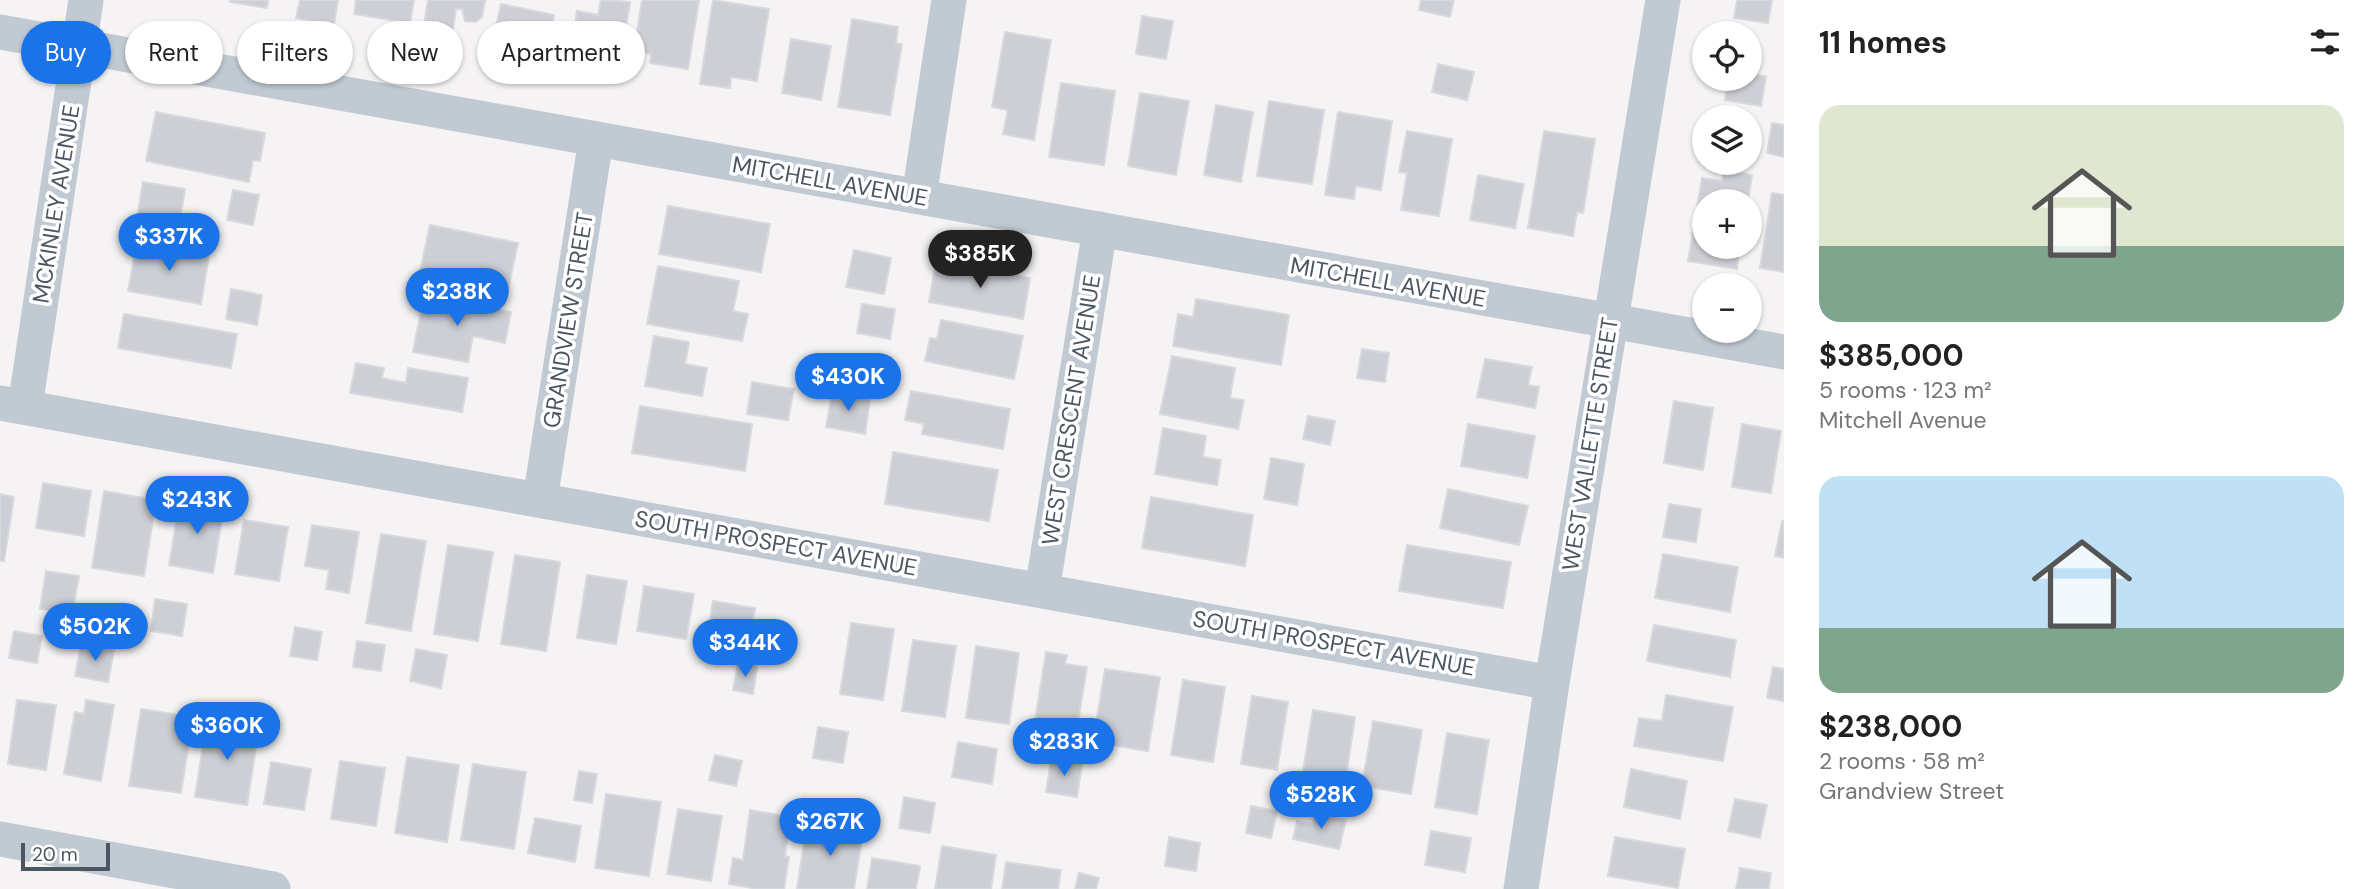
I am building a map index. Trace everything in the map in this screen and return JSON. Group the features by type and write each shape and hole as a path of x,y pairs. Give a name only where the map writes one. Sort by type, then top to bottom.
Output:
{"street":[{"name":"MCKINLEY AVENUE","path":"83,21 86,0"},
{"path":"919,197 949,0"},
{"name":"WEST VALLETTE STREET","path":"1521,889 1663,0"},
{"name":"MITCHELL AVENUE","path":"0,32 21,36"},
{"name":"MITCHELL AVENUE","path":"111,52 1784,352"},
{"name":"MCKINLEY AVENUE","path":"12,405 72,84"},
{"name":"GRANDVIEW STREET","path":"540,500 596,139"},
{"name":"WEST CRESCENT AVENUE","path":"1042,591 1100,229"},
{"name":"SOUTH PROSPECT AVENUE","path":"12,405 1552,683"},
{"path":"0,839 273,889"}],"building":[{"path":"230,0 268,0 267,8"},
{"path":"300,0 338,0 335,21 296,18"},
{"path":"356,0 414,0 410,21 354,14"},
{"path":"428,0 485,0 482,17 476,22 465,21 462,9 456,9 454,21 425,21"},
{"path":"601,0 630,2 627,21 576,21 577,11 598,15"},
{"path":"642,0 699,0 688,69 650,63 651,54 645,53 645,21 639,21"},
{"path":"713,0 769,9 757,81 731,77 730,88 700,84"},
{"path":"1421,0 1454,0 1450,17 1419,10"},
{"path":"1737,0 1772,0 1768,23 1734,18"},
{"path":"501,4 554,15 553,21 497,21"},
{"path":"1142,16 1173,21 1166,59 1136,54"},
{"path":"852,19 898,27 896,43 902,44 890,115 838,107"},
{"path":"1005,32 1051,40 1034,140 1003,134 1008,110 992,107"},
{"path":"791,39 831,46 821,100 782,93"},
{"path":"1438,64 1474,72 1467,100 1432,92"},
{"path":"1762,76 1766,76 1761,105 1725,100 1726,91 1762,91"},
{"path":"1061,83 1115,91 1104,165 1049,157"},
{"path":"1140,93 1189,101 1176,175 1128,166"},
{"path":"1269,101 1324,110 1312,184 1257,176"},
{"path":"1216,105 1253,112 1241,182 1204,175"},
{"path":"156,112 265,133 260,161 253,160 249,182 146,161"},
{"path":"1338,112 1392,121 1381,190 1356,186 1354,199 1325,195"},
{"path":"1772,123 1784,125 1784,157 1767,153"},
{"path":"1407,131 1452,139 1439,216 1401,210 1407,173 1399,172"},
{"path":"1544,131 1595,139 1583,213 1577,212 1573,236 1528,228"},
{"path":"1478,175 1524,184 1515,228 1470,220"},
{"path":"1723,175 1752,175 1750,189 1700,189 1702,178 1722,181"},
{"path":"143,182 185,189 177,237 135,230"},
{"path":"233,190 259,195 253,225 227,220"},
{"path":"1772,193 1784,195 1784,272 1760,268"},
{"path":"668,206 770,224 761,272 659,254"},
{"path":"430,225 518,243 506,299 418,281"},
{"path":"1692,237 1692,259 1738,259 1737,269 1688,261"},
{"path":"137,242 209,255 201,304 128,291"},
{"path":"854,250 891,258 884,294 846,287"},
{"path":"936,261 1030,278 1023,319 929,302"},
{"path":"658,266 739,281 733,311 748,314 742,341 647,324"},
{"path":"231,289 262,295 257,325 226,319"},
{"path":"424,295 511,312 505,343 473,336 468,362 413,352"},
{"path":"1196,299 1289,315 1281,365 1173,346 1178,314 1193,317"},
{"path":"862,304 895,309 890,339 857,333"},
{"path":"124,314 237,334 231,368 118,348"},
{"path":"941,320 1023,336 1014,379 925,361 930,338 937,339"},
{"path":"654,336 689,342 685,364 707,368 702,396 645,386"},
{"path":"1362,349 1389,353 1385,382 1357,378"},
{"path":"1172,356 1235,368 1230,398 1244,400 1238,429 1160,414"},
{"path":"1485,359 1532,367 1528,385 1539,387 1535,408 1477,397"},
{"path":"356,363 384,368 382,378 406,383 408,368 468,378 462,412 350,393"},
{"path":"752,382 794,389 788,420 747,414"},
{"path":"911,391 1010,409 1003,449 922,434 924,424 905,420"},
{"path":"832,393 870,399 865,434 826,427"},
{"path":"1674,401 1713,408 1703,470 1664,463"},
{"path":"640,406 752,424 745,471 632,453"},
{"path":"1308,416 1335,421 1330,445 1303,439"},
{"path":"1468,424 1535,436 1527,478 1461,466"},
{"path":"1742,424 1781,431 1771,493 1732,487"},
{"path":"1163,428 1206,436 1203,457 1221,460 1217,485 1155,474"},
{"path":"893,452 998,470 989,521 885,504"},
{"path":"1271,458 1304,464 1297,505 1264,499"},
{"path":"43,483 91,491 84,536 36,528"},
{"path":"1448,489 1528,506 1519,545 1440,528"},
{"path":"104,491 156,500 144,576 92,568"},
{"path":"0,494 14,497 4,561 0,561"},
{"path":"1151,497 1253,515 1245,566 1142,548"},
{"path":"180,500 224,507 213,573 169,565"},
{"path":"1669,504 1701,509 1696,542 1663,537"},
{"path":"244,520 288,527 279,581 235,574"},
{"path":"1784,521 1784,558 1775,556"},
{"path":"312,525 359,532 349,593 326,589 329,570 305,566"},
{"path":"381,534 426,541 411,631 366,623"},
{"path":"448,545 493,552 478,641 434,634"},
{"path":"1407,545 1511,562 1503,608 1399,591"},
{"path":"1663,554 1738,567 1730,612 1655,598"},
{"path":"515,555 560,562 546,651 501,644"},
{"path":"46,571 79,576 72,614 40,609"},
{"path":"587,575 627,581 616,644 577,638"},
{"path":"644,586 694,594 686,639 637,631"},
{"path":"155,599 187,604 182,636 151,631"},
{"path":"713,601 755,608 745,663 704,657"},
{"path":"851,623 894,629 883,700 840,694"},
{"path":"1654,625 1736,640 1730,677 1647,661"},
{"path":"295,627 322,632 317,660 290,656"},
{"path":"14,631 42,636 37,663 9,658"},
{"path":"913,640 956,646 945,717 902,711"},
{"path":"357,641 385,645 381,671 353,667"},
{"path":"81,644 114,650 108,682 75,676"},
{"path":"976,646 1019,653 1009,724 966,718"},
{"path":"416,649 447,655 441,688 410,681"},
{"path":"1046,652 1067,655 1065,664 1087,667 1077,728 1035,721"},
{"path":"738,664 757,667 753,694 733,690"},
{"path":"1773,667 1784,669 1784,701 1767,698"},
{"path":"1105,669 1160,677 1148,751 1093,742"},
{"path":"1183,680 1225,687 1213,762 1171,755"},
{"path":"1666,695 1733,707 1723,761 1634,746 1639,718 1662,721"},
{"path":"1252,696 1288,702 1277,770 1241,764"},
{"path":"17,700 56,705 46,770 8,764"},
{"path":"86,700 114,705 101,781 64,774 75,712 84,714"},
{"path":"141,709 193,717 181,793 129,786"},
{"path":"1313,710 1355,717 1344,791 1301,784"},
{"path":"207,720 259,728 247,805 195,797"},
{"path":"1373,721 1422,730 1411,794 1362,786"},
{"path":"818,727 848,732 843,763 813,758"},
{"path":"1447,733 1489,740 1477,814 1435,807"},
{"path":"958,742 997,749 992,784 952,777"},
{"path":"715,755 742,761 736,786 709,780"},
{"path":"407,757 459,765 447,842 395,833"},
{"path":"1051,760 1082,765 1077,797 1046,792"},
{"path":"340,761 385,768 376,826 331,819"},
{"path":"271,762 311,769 304,810 264,804"},
{"path":"473,764 526,772 514,849 461,840"},
{"path":"1631,769 1687,781 1680,819 1624,807"},
{"path":"579,771 597,774 592,803 574,800"},
{"path":"606,794 661,802 649,876 595,868"},
{"path":"904,797 935,803 930,833 899,828"},
{"path":"1735,799 1767,805 1760,838 1728,831"},
{"path":"1251,806 1277,811 1271,838 1246,833"},
{"path":"678,809 722,816 711,881 667,874"},
{"path":"750,810 791,817 785,856 789,857 784,889 758,889 729,884 733,858 743,860"},
{"path":"1316,813 1346,820 1339,849 1293,839 1297,821 1313,824"},
{"path":"535,818 581,826 575,862 528,853"},
{"path":"807,824 863,832 854,889 797,889"},
{"path":"1431,831 1471,838 1465,872 1425,865"},
{"path":"1169,837 1200,843 1196,871 1165,866"},
{"path":"1615,837 1685,849 1678,888 1608,876"},
{"path":"942,846 996,855 991,889 935,889"},
{"path":"872,858 920,866 916,889 867,889"},
{"path":"1006,862 1061,870 1058,889 1002,889"},
{"path":"1740,868 1771,873 1769,889 1736,889"},
{"path":"1079,873 1099,878 1096,889 1075,889"}]}
